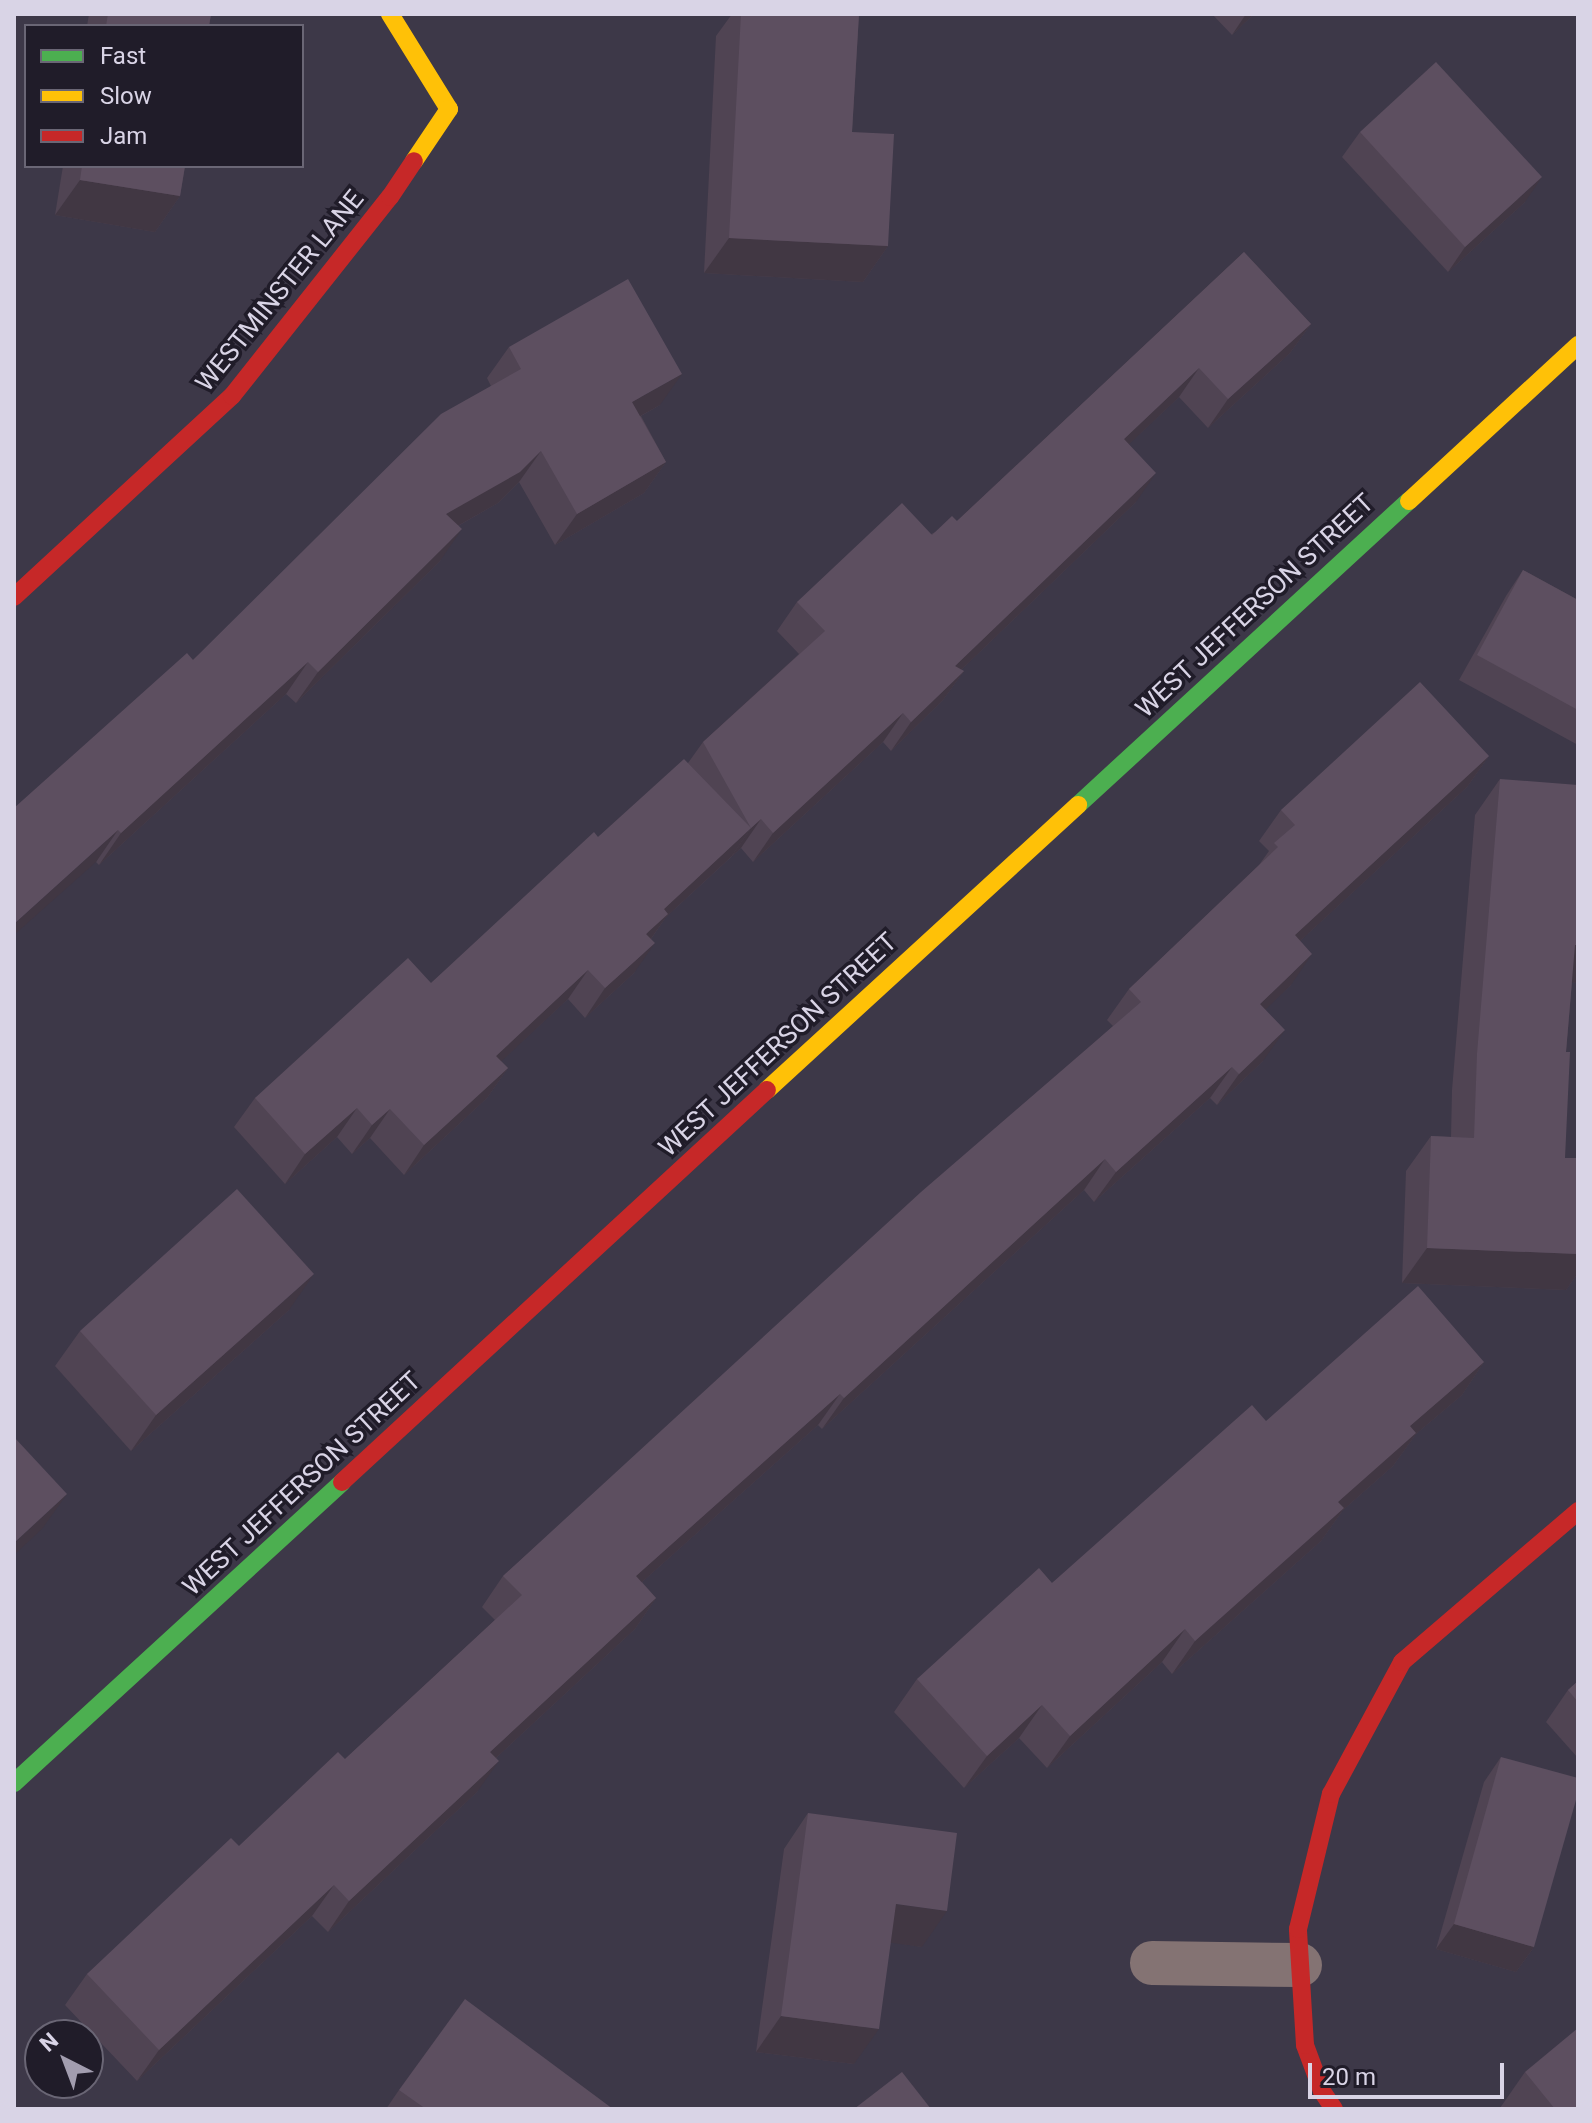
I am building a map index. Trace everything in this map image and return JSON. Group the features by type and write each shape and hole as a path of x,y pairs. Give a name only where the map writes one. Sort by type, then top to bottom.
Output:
{"street":[{"name":"WESTMINSTER LANE","path":"14,597 232,396 390,197 449,109 390,14"},
{"name":"WEST JEFFERSON STREET","path":"14,1783 1578,345"},
{"path":"1334,2109 1322,2091 1305,2045 1298,1929 1331,1794 1402,1662 1578,1511"},
{"path":"1152,1963 1300,1965"}],"building":[{"path":"108,14 211,14 209,24 106,24"},
{"path":"741,14 859,14 852,132 894,134 888,246 729,238"},
{"path":"1436,62 1542,177 1465,247 1360,132"},
{"path":"82,168 185,168 180,196 80,180"},
{"path":"1244,252 1311,324 1228,399 1199,368 1124,439 1156,473 955,666 964,671 911,722 903,713 773,833 761,819 751,828 703,742 825,631 797,602 902,503 932,535 952,516 957,521"},
{"path":"628,279 682,374 632,402 666,462 577,514 541,451 520,472 446,514 462,529 318,672 308,662 121,833 118,830 14,924 14,808 187,653 193,660 441,414 521,369 509,347"},
{"path":"1523,570 1578,600 1578,710 1477,655"},
{"path":"1420,682 1489,756 1295,935 1312,954 1260,1004 1285,1030 1239,1074 1232,1067 1116,1172 1105,1159 844,1398 840,1394 636,1576 656,1598 490,1752 499,1761 349,1901 334,1885 159,2050 87,1974 231,1838 239,1846 338,1752 345,1759 522,1595 503,1576 921,1192 1141,1002 1129,989 1278,847 1274,843 1295,825 1281,810"},
{"path":"684,759 751,828 664,909 668,914 646,934 655,943 605,988 588,970 496,1056 508,1068 424,1145 390,1109 372,1125 357,1108 305,1154 255,1098 408,958 431,983 594,832 598,837"},
{"path":"1500,779 1578,785 1578,945 1575,945 1566,1052 1570,1052 1565,1158 1578,1158 1578,1254 1427,1248 1431,1136 1474,1138 1477,1054"},
{"path":"237,1189 314,1274 156,1415 80,1331"},
{"path":"1418,1286 1484,1362 1410,1426 1416,1433 1338,1502 1344,1508 1195,1641 1185,1629 1070,1736 1042,1705 987,1756 917,1679 1039,1568 1052,1583 1252,1405 1266,1421"},
{"path":"14,1437 67,1494 14,1543"},
{"path":"1578,1681 1578,1702 1568,1690"},
{"path":"1501,1757 1578,1778 1578,1793 1534,1947 1454,1924"},
{"path":"808,1813 957,1833 947,1911 896,1904 879,2029 781,2016"},
{"path":"465,1999 613,2109 426,2109 399,2090"},
{"path":"1578,2028 1578,2109 1555,2109 1525,2072"},
{"path":"902,2072 931,2109 854,2109"}],"traffic: fast":[{"path":"1078,805 1409,501"},
{"path":"14,1783 342,1482"}],"traffic: slow":[{"path":"390,14 449,109 414,161"},
{"path":"1409,501 1578,345"},
{"path":"767,1090 1078,805"}],"traffic: jam":[{"path":"14,597 232,396 390,197 414,161"},
{"path":"342,1482 767,1090"},
{"path":"1334,2109 1322,2091 1305,2045 1298,1929 1331,1794 1402,1662 1578,1511"}]}
